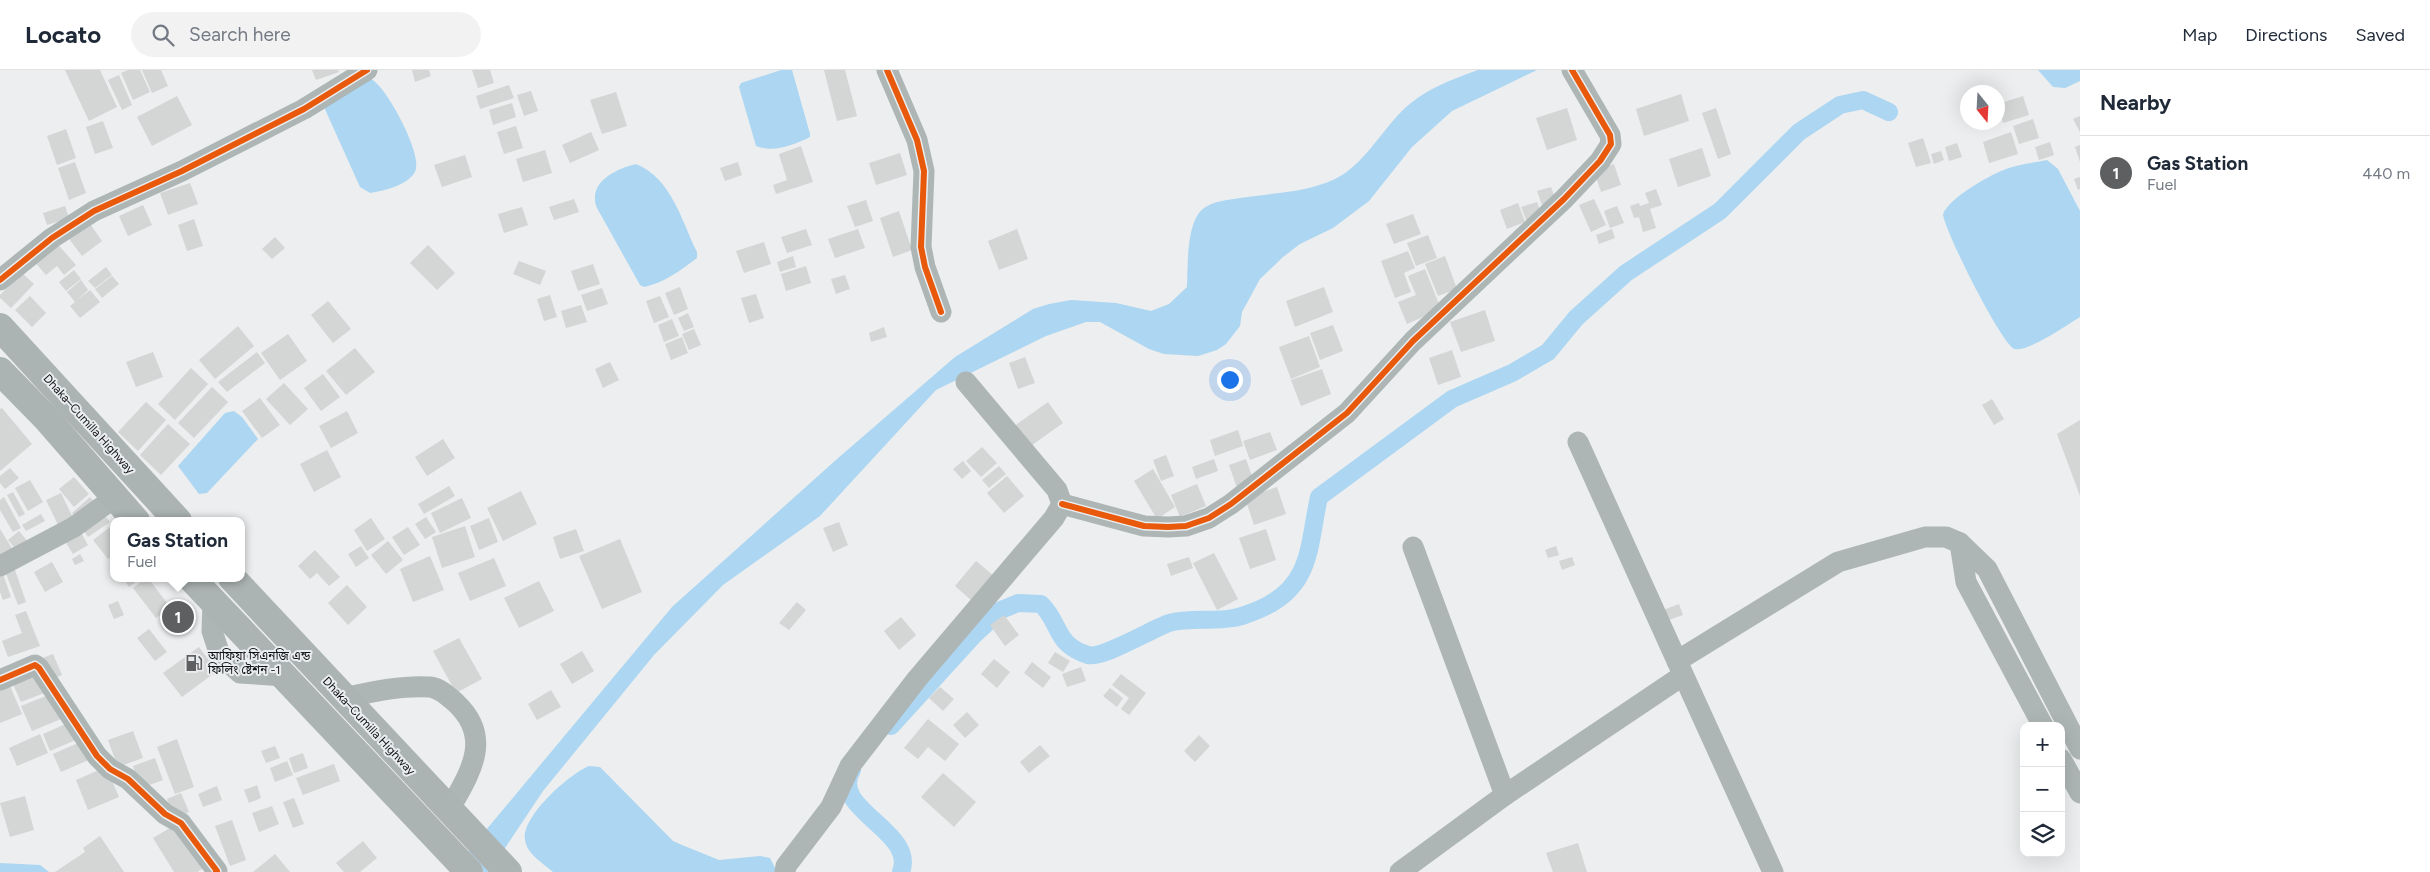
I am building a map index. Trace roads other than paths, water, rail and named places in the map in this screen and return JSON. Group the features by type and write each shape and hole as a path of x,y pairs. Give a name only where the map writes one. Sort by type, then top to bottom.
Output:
{"highway":[{"name":"Dhaka–Cumilla Highway","path":"0,327 174,517"},
{"path":"0,371 47,419 132,517"},
{"path":"0,394 44,440 62,455 92,472"},
{"path":"195,582 469,872"},
{"name":"Dhaka–Cumilla Highway","path":"236,582 508,872"}],"street":[{"path":"0,280 52,238 94,211 182,171 304,109 367,70"},
{"path":"887,70 917,140 924,171 921,247 942,312"},
{"path":"1062,504 1144,526 1186,526 1209,518 1231,504 1346,413 1412,341 1564,200 1600,162 1611,144 1610,135 1574,73"},
{"path":"785,872 791,859 831,807 850,766 868,742 916,679 1054,518 1062,504 1057,490 966,382"},
{"path":"1578,442 1773,872"},
{"path":"0,566 74,527 114,498"},
{"path":"1400,872 1680,669 1838,562 1925,537 1946,537 1960,543 1987,569 2080,749"},
{"path":"1960,543 1966,582 2042,722"},
{"path":"1413,547 1504,795"},
{"path":"0,680 35,665 39,668 97,756 110,769 128,779 165,814 181,822 216,872"},
{"path":"343,698 388,689 432,687 447,695 461,708 473,729 476,753 458,818"},
{"path":"2065,766 2080,793"}],"water":[{"path":"781,70 792,70 810,137 783,147 763,148 756,146 739,87 741,83"},
{"path":"1478,70 1537,70 1452,111 1412,147 1369,201 1333,228 1300,244 1283,257 1260,279 1242,312 1240,326 1226,344 1217,350 1198,356 1164,354 1149,349 1100,322 1086,322 1046,336 936,390 820,516 723,585 654,655 543,791 489,872 451,872 672,607 837,459 955,357 1033,309 1049,304 1071,300 1116,303 1151,311 1169,304 1187,287 1191,233 1198,214 1204,208 1221,201 1310,188 1333,180 1353,167 1411,103 1437,86"},
{"path":"2038,70 2080,70 2080,81 2065,88 2053,87"},
{"path":"371,79 378,84 394,107 408,135 416,161 416,169 409,179 403,183 383,191 370,193 360,187 324,107"},
{"path":"2047,160 2058,169 2080,211 2080,317 2038,342 2021,349 2015,349 1987,310 1953,242 1943,214 1954,200 1992,175 2014,167"},
{"path":"636,164 648,171 667,190 697,252 697,258 678,271 665,279 644,287 640,285 597,208 595,199 599,184 620,169"},
{"path":"234,411 242,417 258,439 207,493 199,494 178,466 225,413"},
{"path":"589,766 600,767 673,841 719,860 760,856 770,858 777,872 553,872 529,850 525,840 526,831 530,820 548,797 570,778"},
{"path":"0,863 40,865 49,872 0,872"}],"waterway":[{"path":"891,726 974,635 1001,610 1018,603 1041,604 1069,645 1077,651 1088,655 1095,655 1104,653 1169,623 1185,620 1217,620 1246,615 1276,601 1289,590 1299,577 1305,563 1319,497 1452,399 1512,373 1548,352 1576,318 1626,273 1720,211 1799,132 1840,105 1863,100 1889,112"},
{"path":"852,770 848,784 852,797 861,809 897,844 903,857 901,872"}],"place":[{"name":"Gas Station","path":"178,617"},
{"name":"আফিয়া সিএনজি এন্ড ফিলিং ষ্টেশন -1","path":"194,663"}]}
